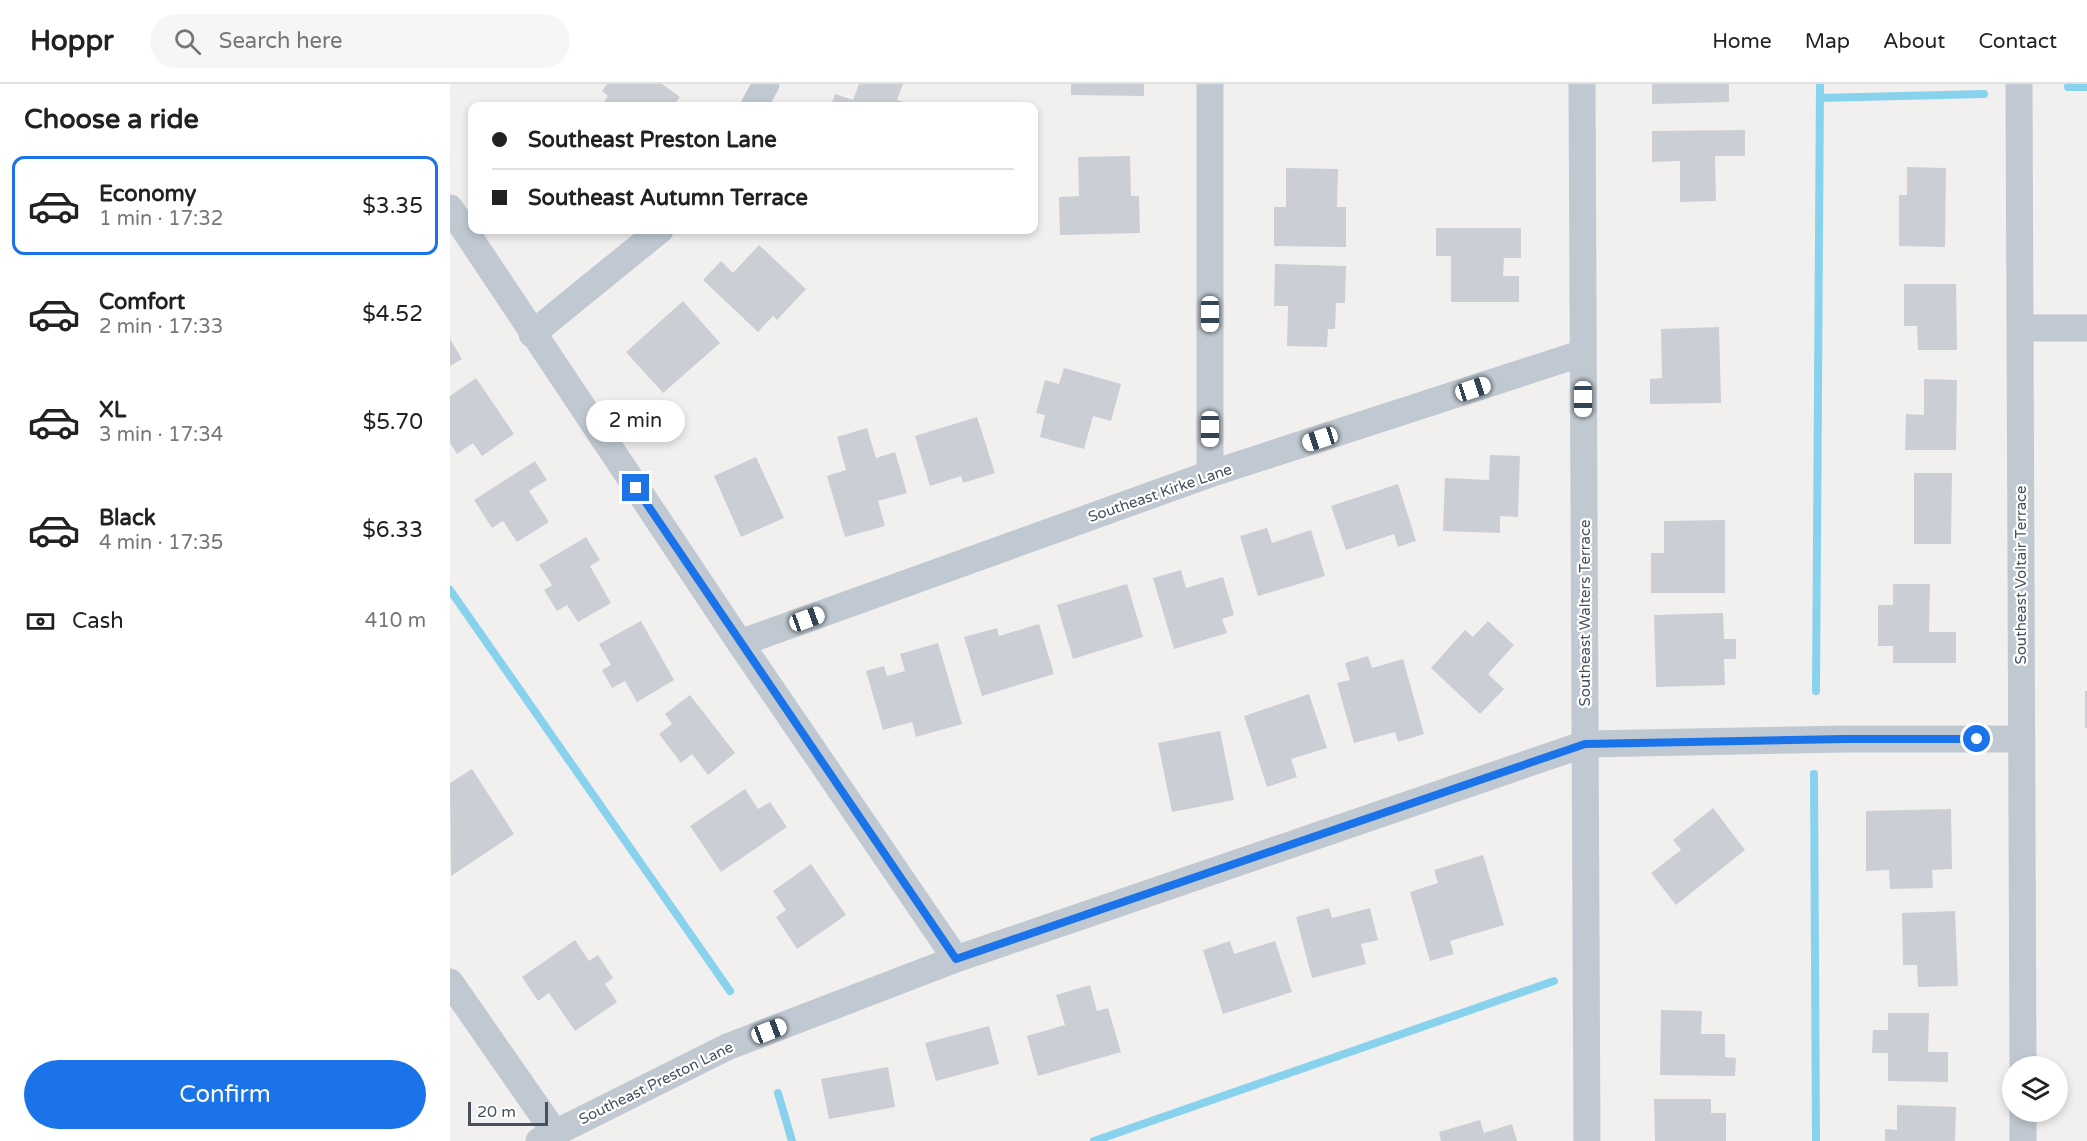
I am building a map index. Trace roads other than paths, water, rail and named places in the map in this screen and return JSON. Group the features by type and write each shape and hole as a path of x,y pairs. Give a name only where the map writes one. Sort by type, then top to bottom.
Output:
{"street":[{"path":"756,102 766,84"},
{"path":"1210,84 1210,474"},
{"name":"Southeast Walters Terrace","path":"1582,84 1587,1141"},
{"name":"Southeast Voltair Terrace","path":"2019,84 2023,1056"},
{"path":"450,208 740,643 956,959"},
{"path":"532,333 655,234"},
{"path":"2021,328 2087,328"},
{"name":"Southeast Kirke Lane","path":"740,643 1210,474 1583,353"},
{"name":"Southeast Preston Lane","path":"547,1137 727,1047 956,959 1585,744 1845,739 2022,739"},
{"path":"450,982 547,1137"},
{"path":"2023,1122 2023,1141"}],"waterway":[{"path":"1816,691 1820,84"},
{"path":"2068,87 2087,87"},
{"path":"1820,98 1984,94"},
{"path":"450,590 730,991"},
{"path":"1814,774 1816,1141"},
{"path":"1094,1141 1554,981"},
{"path":"778,1093 792,1141"}]}
